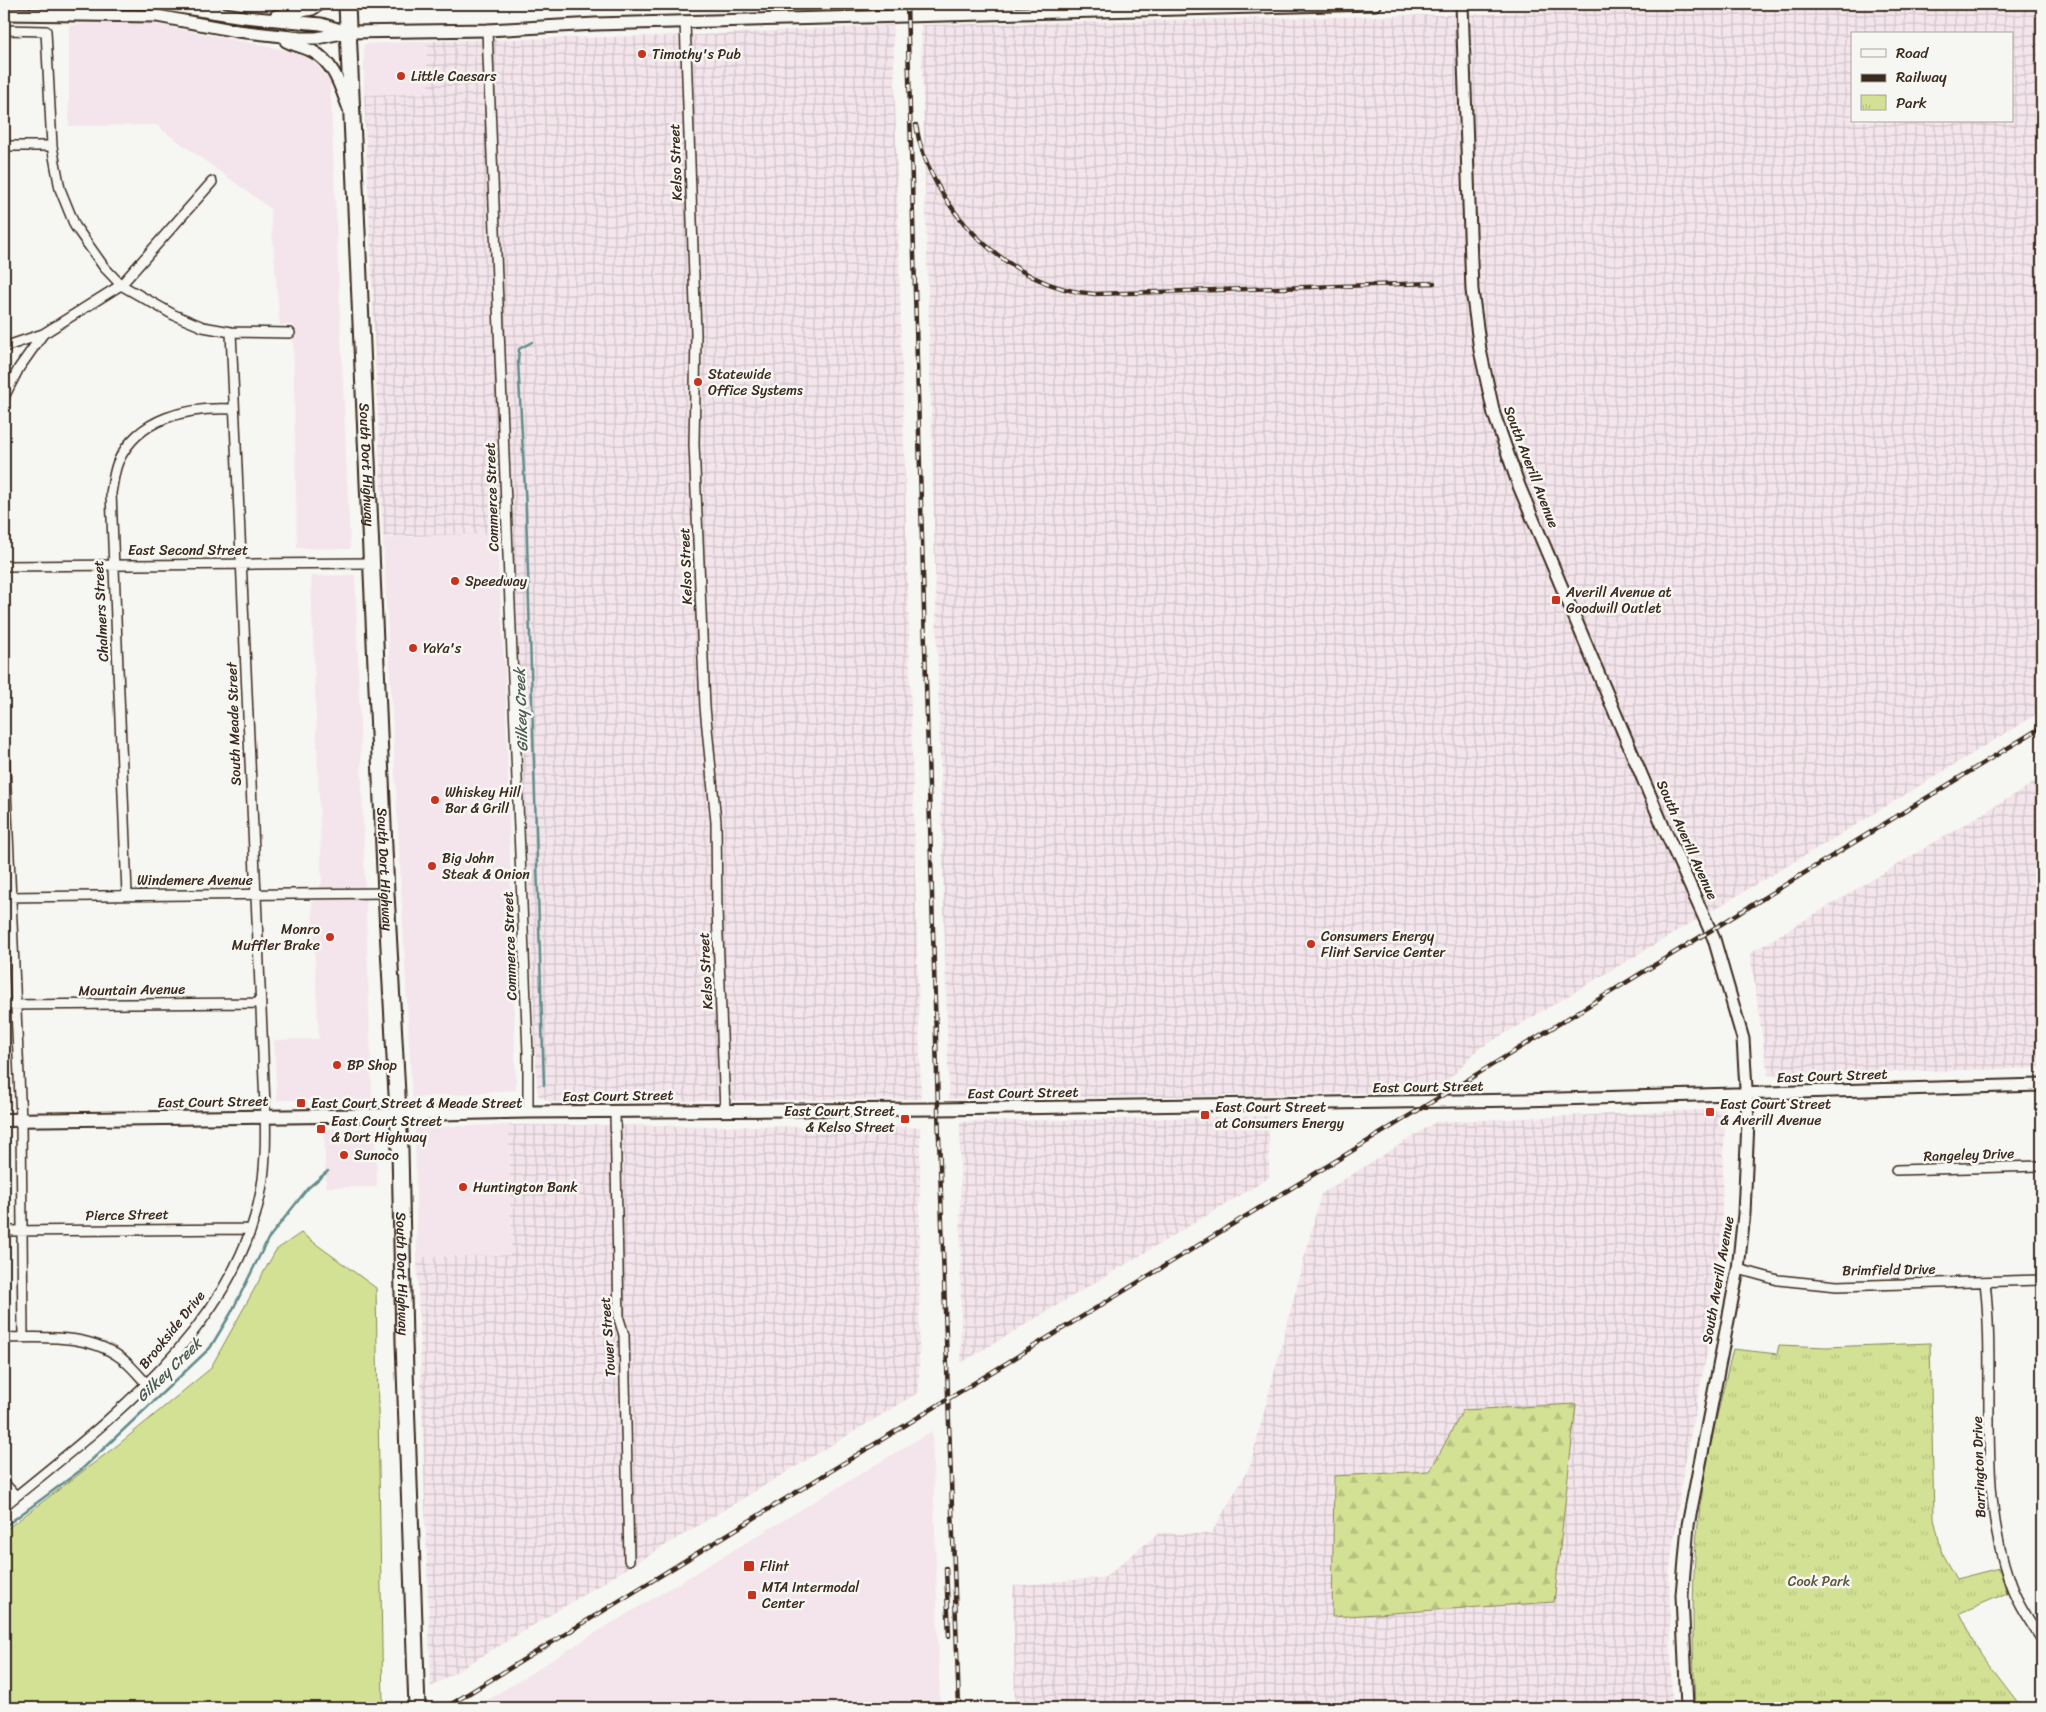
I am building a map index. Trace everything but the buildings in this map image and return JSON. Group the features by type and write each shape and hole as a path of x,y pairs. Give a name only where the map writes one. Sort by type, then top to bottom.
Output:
{"main road":[{"name":"South Dort Highway","path":"347,4 350,112 398,1115 417,1708"},
{"name":"East Court Street","path":"4,1120 398,1115"}],"street":[{"path":"94,4 99,7 102,15"},
{"path":"159,4 244,17 321,24 347,32"},
{"path":"244,17 289,14 312,9 320,4"},
{"path":"4,14 157,16 275,36 317,38 347,32 487,30 595,24 1375,4"},
{"name":"South Averill Avenue","path":"1462,4 1472,290 1486,383 1504,446 1519,486 1663,826 1714,939 1740,1022 1748,1094 1744,1214 1738,1269 1688,1525 1682,1594 1687,1708"},
{"name":"Kelso Street","path":"685,22 696,334 694,444 706,707 716,822 717,911 725,1110"},
{"path":"4,30 46,31 52,146 60,189 75,226 104,267 121,285 174,316 203,327 231,332 290,333"},
{"name":"Commerce Street","path":"487,30 528,1112"},
{"path":"275,36 312,51 323,58 335,76 350,112"},
{"path":"4,146 52,146"},
{"path":"4,347 43,334 121,285 212,182"},
{"name":"South Meade Street","path":"231,332 265,1116"},
{"path":"4,397 19,368 43,334"},
{"name":"Chalmers Street","path":"127,894 110,492 118,462 134,439 157,421 184,411 233,409"},
{"name":"East Second Street","path":"4,566 372,563"},
{"path":"4,746 7,897 21,1120 23,1337"},
{"name":"Windemere Avenue","path":"7,897 127,894 386,893"},
{"name":"Mountain Avenue","path":"4,1005 260,1003"},
{"name":"East Court Street","path":"398,1115 1523,1100 2042,1085"},
{"name":"Tower Street","path":"615,1112 619,1319 624,1335 628,1560"},
{"name":"Brookside Drive","path":"4,1506 87,1439 146,1384 199,1324 222,1290 238,1262 252,1229 263,1180 265,1116"},
{"name":"Rangeley Drive","path":"1896,1170 2042,1166"},
{"name":"Pierce Street","path":"4,1231 252,1229"},
{"name":"Brimfield Drive","path":"1738,1269 1778,1280 1837,1286 2042,1280"},
{"name":"Barrington Drive","path":"1986,1282 1993,1513 2008,1578 2024,1614 2042,1640"},
{"path":"4,1338 64,1338 92,1343 126,1362 146,1384"},
{"path":"4,1484 16,1496"}],"shaded area":[{"path":"1649,4 2042,4 2042,711 1824,844 1477,1050 1437,1092 949,1099 921,25 1490,14"},
{"path":"144,22 309,55 330,81 350,549 297,548 293,325 280,325 270,208 156,125 69,126 69,25"},
{"path":"893,25 921,1099 550,1102 538,1095 537,1086 513,533 383,537 364,95 428,92 426,41 700,35"},
{"path":"426,41 428,92 364,95 364,44"},
{"path":"496,533 505,673 516,1090 412,1098 383,538"},
{"path":"355,575 372,1100 277,1100 274,1040 319,1039 312,902 322,883 311,576"},
{"path":"2042,778 2042,1068 1768,1075 1750,953"},
{"path":"1725,1109 1721,1237 1713,1321 1682,1478 1669,1576 1672,1708 1015,1708 1013,1586 1105,1577 1159,1533 1211,1534 1250,1466 1321,1194 1436,1122"},
{"path":"1269,1116 1269,1178 961,1363 960,1122"},
{"path":"509,1125 511,1255 417,1257 415,1127"},
{"path":"509,1125 920,1127 919,1392 431,1687 417,1257 511,1255"},
{"path":"324,1129 375,1129 377,1187 326,1187"},
{"path":"932,1431 940,1708 475,1708 597,1632"}],"green space":[{"path":"301,1233 376,1288 383,1708 4,1708 4,1531 119,1444 210,1369 276,1250"},
{"name":"Cook Park","path":"1930,1343 1934,1518 1942,1554 1956,1579 1999,1568 2007,1593 1960,1613 1980,1653 2022,1708 1695,1708 1693,1599 1697,1533 1707,1464 1733,1349 1777,1354 1779,1345 1826,1347"},
{"path":"1576,1404 1554,1602 1332,1617 1334,1476 1430,1471 1463,1410"}],"waterway":[{"name":"Gilkey Creek","path":"532,342 519,349 518,361 526,509 544,1085"},
{"name":"Gilkey Creek","path":"4,1527 81,1470 210,1348 231,1313 268,1239 308,1188 328,1171"}],"railway":[{"path":"907,4 938,1109 959,1708"},
{"path":"916,125 924,156 938,185 956,213 979,238 1004,260 1033,277 1063,289 1095,294 1434,283"},
{"path":"445,1708 2042,727"},
{"path":"946,1568 949,1636"}],"place":[{"name":"Timothy's Pub","path":"642,54"},
{"name":"Little Caesars","path":"401,76"},
{"name":"Statewide Office Systems","path":"698,382"},
{"name":"Speedway","path":"455,581"},
{"name":"Averill Avenue at Goodwill Outlet","path":"1556,600"},
{"name":"YaYa's","path":"413,648"},
{"name":"Whiskey Hill Bar & Grill","path":"435,800"},
{"name":"Big John Steak & Onion","path":"432,866"},
{"name":"Monro Muffler Brake","path":"330,937"},
{"name":"Consumers Energy Flint Service Center","path":"1311,944"},
{"name":"BP Shop","path":"337,1065"},
{"name":"East Court Street & Meade Street","path":"301,1103"},
{"name":"East Court Street & Averill Avenue","path":"1710,1112"},
{"name":"East Court Street at Consumers Energy","path":"1205,1115"},
{"name":"East Court Street & Kelso Street","path":"905,1119"},
{"name":"East Court Street & Dort Highway","path":"321,1129"},
{"name":"Sunoco","path":"344,1155"},
{"name":"Huntington Bank","path":"463,1187"},
{"name":"Flint","path":"749,1566"},
{"name":"MTA Intermodal Center","path":"752,1595"}]}
